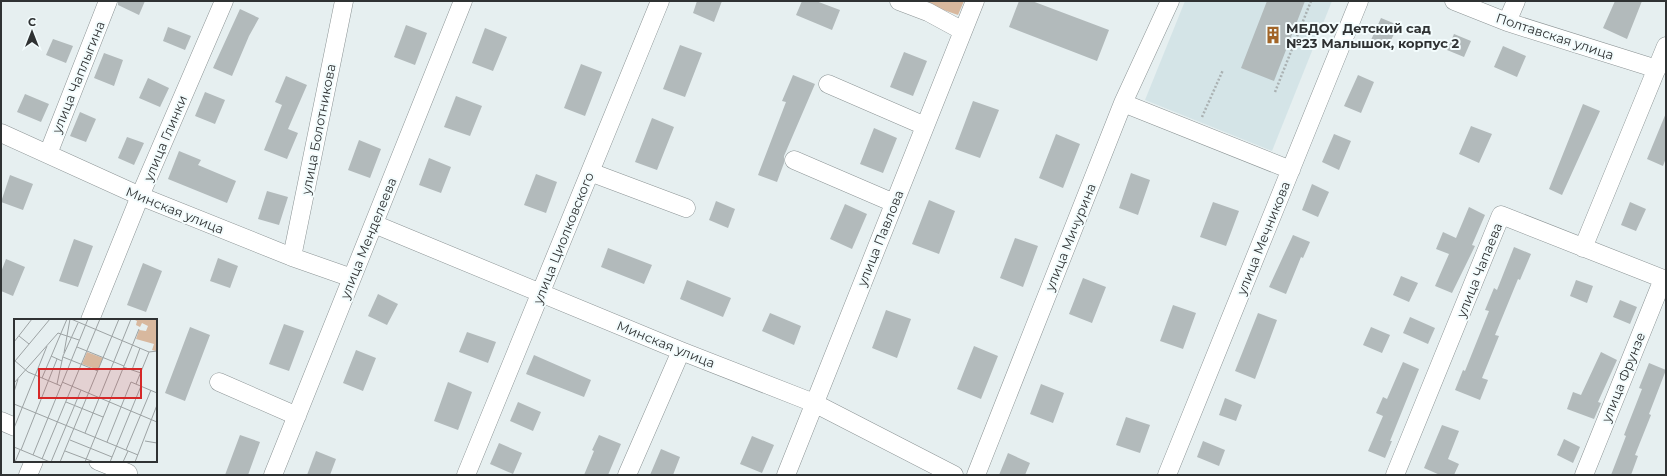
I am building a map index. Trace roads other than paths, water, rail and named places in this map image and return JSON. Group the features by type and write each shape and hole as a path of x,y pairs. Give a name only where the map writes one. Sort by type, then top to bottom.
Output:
{"street":[{"name":"улица Чаплыгина","path":"48,154 108,1"},
{"name":"улица Глинки","path":"90,319 140,196 224,1"},
{"name":"улица Болотникова","path":"292,257 344,1"},
{"name":"улица Менделеева","path":"273,475 463,1"},
{"name":"улица Циолковского","path":"466,475 660,1"},
{"path":"899,1 928,12 963,31"},
{"name":"улица Павлова","path":"786,475 975,1"},
{"name":"улица Мичурина","path":"976,475 1124,103 1170,1"},
{"name":"улица Мечникова","path":"1168,475 1359,1"},
{"name":"Полтавская улица","path":"1454,1 1507,22 1657,69"},
{"path":"1507,22 1516,1"},
{"path":"1664,279 1582,248 1666,46"},
{"path":"828,84 925,126"},
{"path":"1124,103 1291,170"},
{"name":"Минская улица","path":"1,133 140,196 292,257 352,278"},
{"path":"794,160 894,203"},
{"path":"590,172 686,208"},
{"name":"улица Чапаева","path":"1395,475 1501,215 1582,248"},
{"name":"Минская улица","path":"374,224 681,351 814,403 954,475"},
{"name":"улица Фрунзе","path":"1584,475 1664,279"},
{"path":"627,475 681,351"},
{"path":"219,382 297,416"},
{"path":"1,421 14,427"},
{"path":"28,475 34,462"},
{"path":"100,462 128,473"}],"place":[{"name":"МБДОУ Детский сад №23 Малышок, корпус 2","path":"1273,35"}]}
